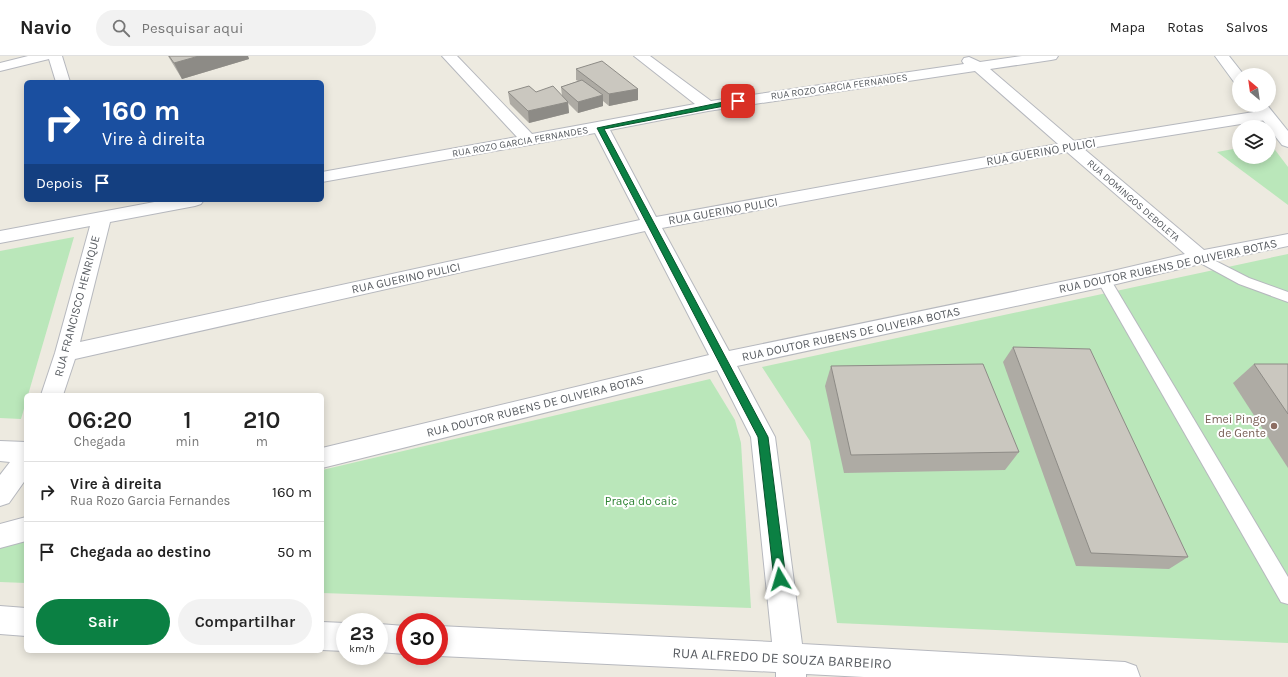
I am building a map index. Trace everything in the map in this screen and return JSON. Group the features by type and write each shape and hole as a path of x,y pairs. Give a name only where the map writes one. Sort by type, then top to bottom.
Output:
{"street":[{"path":"0,67 45,56"},
{"path":"56,56 62,80"},
{"path":"448,56 528,139"},
{"path":"641,56 708,106"},
{"name":"RUA DOMINGOS DEBOLETA","path":"958,56 977,66 1073,146 1200,257"},
{"name":"RUA ROZO GARCIA FERNANDES","path":"324,177 528,139 600,128 708,106 1051,56"},
{"path":"1222,56 1232,70"},
{"name":"RUA GUERINO PULICI","path":"66,353 650,224 1252,112"},
{"path":"1265,112 1288,142"},
{"path":"600,128 724,360 763,437 790,667"},
{"path":"0,237 99,208 171,202"},
{"name":"RUA FRANCISCO HENRIQUE","path":"53,393 66,353 99,208"},
{"name":"RUA DOUTOR RUBENS DE OLIVEIRA BOTAS","path":"324,458 724,360 1104,280 1200,257 1288,240"},
{"path":"0,451 24,452"},
{"path":"0,495 24,463"},
{"path":"0,536 24,530"},
{"path":"0,620 24,622"},
{"path":"324,636 336,637"},
{"name":"RUA ALFREDO DE SOUZA BARBEIRO","path":"448,642 790,667 1125,677"}],"lane":[{"path":"1200,257 1244,281 1288,297"},
{"path":"1104,280 1288,595"}],"green space":[{"path":"1232,149 1232,163 1217,152"},
{"path":"1276,151 1288,167 1288,205 1233,164 1276,164"},
{"path":"74,237 29,393 24,393 24,409 21,419 0,418 0,251"},
{"path":"1288,254 1288,643 837,623 810,441 762,367"},
{"name":"Praça do caic","path":"710,379 735,420 741,443 751,608 324,593 324,470"},
{"path":"24,539 24,583 0,582 0,545"}],"building":[{"path":"169,56 199,56 174,63"},
{"path":"602,61 638,89 609,94 576,69"},
{"path":"582,80 603,95 578,102 561,87"},
{"path":"529,86 536,92 553,86 568,102 528,111 508,92"},
{"path":"1013,347 1090,349 1188,557 1091,553"},
{"path":"983,364 1019,452 851,455 831,366"},
{"path":"1254,364 1288,364 1288,414"}],"place":[{"name":"Emei Pingo de Gente","path":"1274,426"}],"route":[{"path":"738,101 600,128 724,360 763,437 780,579"}]}
